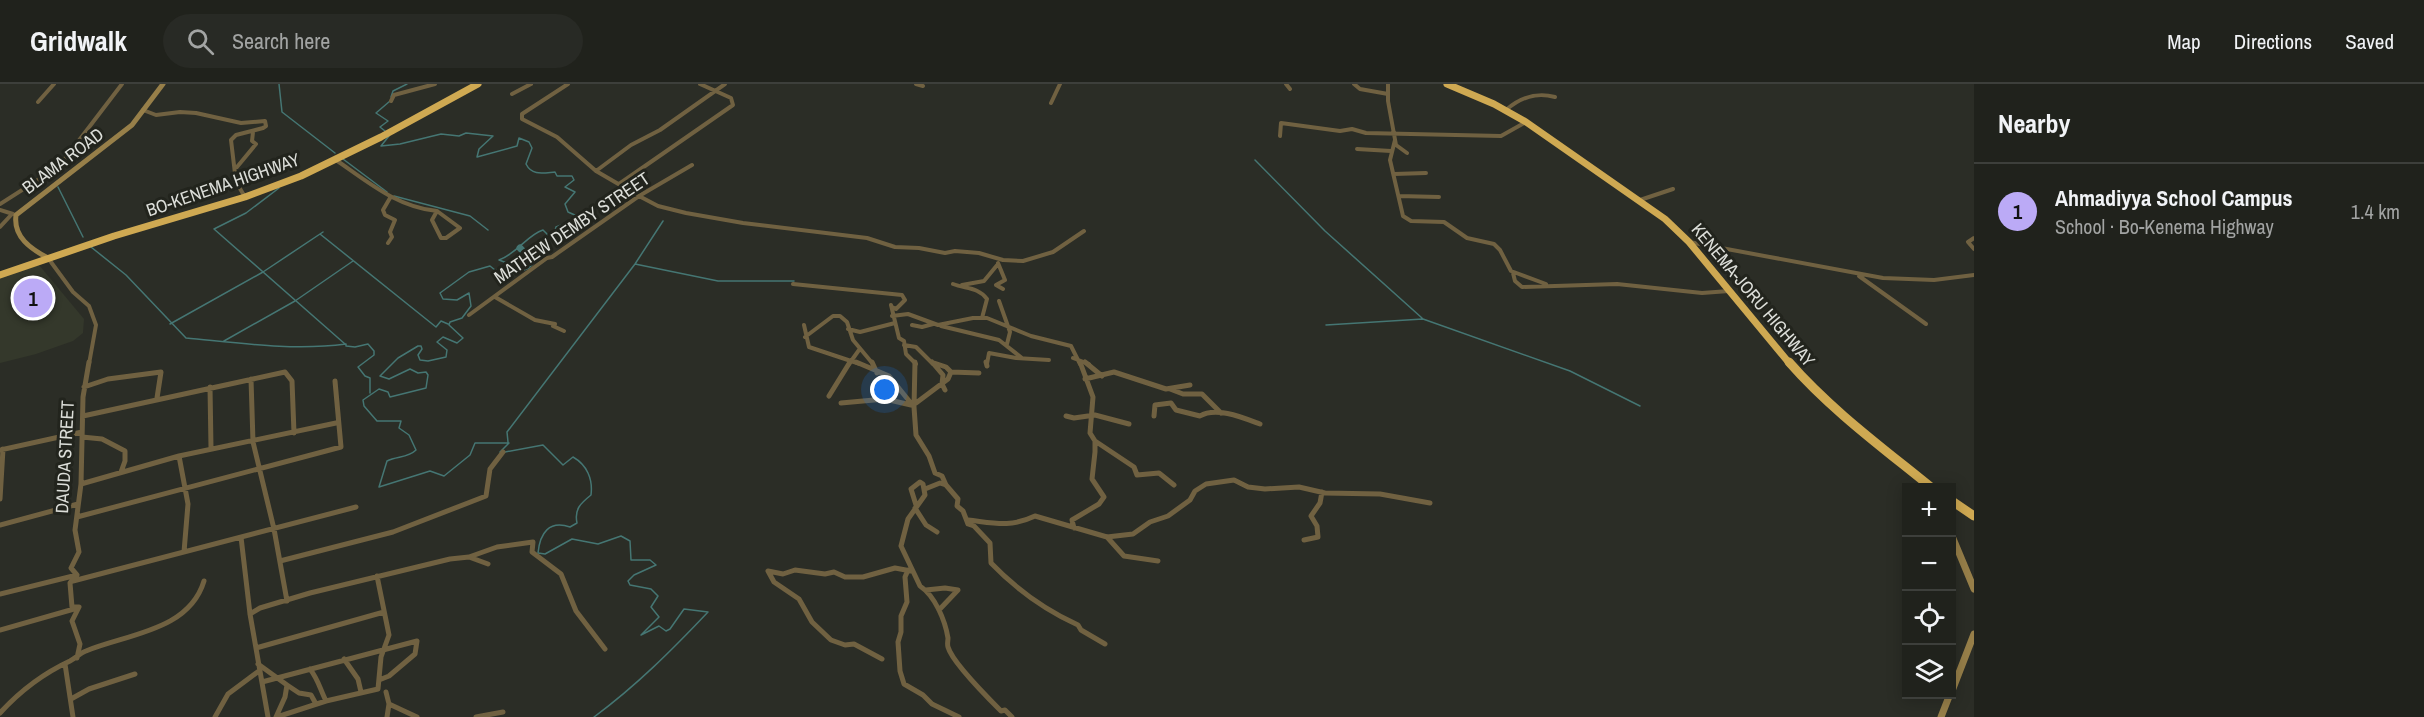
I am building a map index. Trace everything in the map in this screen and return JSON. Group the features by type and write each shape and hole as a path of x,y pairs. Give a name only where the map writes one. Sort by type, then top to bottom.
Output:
{"highway":[{"name":"BO-KENEMA HIGHWAY","path":"0,275 245,197 301,176 381,137 478,84"},
{"name":"KENEMA-JORU HIGHWAY","path":"1447,84 1506,110 1526,122 1640,200 1689,242 1806,382 1843,416 1925,483"},
{"path":"1956,504 1974,516"}],"street":[{"path":"38,102 54,84"},
{"path":"0,204 44,176 64,160 122,84"},
{"name":"BLAMA ROAD","path":"48,258 18,235 14,224 14,214 132,125 163,84"},
{"path":"391,101 394,95 435,84"},
{"path":"512,94 531,84"},
{"path":"568,84 521,116 557,137 596,171 664,208 743,223 867,238 896,247 919,248 945,253 955,251 979,253 1023,261 1064,246 1084,231"},
{"path":"619,184 733,105 732,98 700,84"},
{"path":"596,171 725,84"},
{"path":"916,84 923,86"},
{"path":"1051,103 1060,84"},
{"path":"1286,84 1290,89"},
{"path":"1354,84 1360,89 1388,94"},
{"path":"1388,84 1396,145 1407,153"},
{"path":"1506,110 1515,102 1531,96 1542,93 1555,96"},
{"path":"143,110 147,114 181,112 246,123 265,121 266,126 236,135 231,140 231,157 237,167 236,182 245,197"},
{"path":"1280,136 1281,123 1313,128 1394,134 1501,136 1526,122"},
{"path":"237,167 256,144 252,141 253,131"},
{"path":"1395,140 1391,151 1402,215 1414,221 1444,222 1467,238 1494,244 1500,250 1519,286 1617,284 1702,293 1728,291"},
{"path":"1358,149 1391,151"},
{"path":"336,160 390,198 405,202 417,209 437,211 460,228 446,238 441,238 432,220 437,211"},
{"name":"MATHEW DEMBY STREET","path":"469,315 547,258 639,196 692,165"},
{"path":"1394,174 1426,173"},
{"path":"1640,200 1673,189"},
{"path":"1399,196 1439,197"},
{"path":"388,243 392,237 390,232 395,220 385,215 383,210 390,198"},
{"path":"0,210 14,214"},
{"path":"0,227 14,214"},
{"path":"1974,238 1968,242 1974,249"},
{"path":"1689,242 1854,274 1927,280 1974,275"},
{"name":"DAUDA STREET","path":"48,258 73,292 89,306 95,319 94,339 84,387 81,484 75,530 79,552 71,568 77,575"},
{"path":"997,258 1005,280 996,285 1003,289"},
{"path":"982,318 987,299 982,291 955,285 982,282 992,268 998,264"},
{"path":"1513,273 1546,285"},
{"path":"1854,274 1894,299 1926,324"},
{"path":"793,284 846,288 880,296 902,295 905,300 895,308 892,316 899,338 904,341 906,354 916,363 913,367 916,375 914,395 916,435 929,456 935,473 942,476 946,485 958,499 957,506 963,511 968,524 974,526 990,543 991,563 1005,579 1061,618 1078,625 1081,630 1105,644"},
{"path":"495,297 535,320 555,324 553,326 564,331"},
{"path":"999,301 1010,332 1008,349 1022,358"},
{"path":"892,316 895,308"},
{"path":"895,308 914,314 932,324 955,328 1007,344"},
{"path":"878,373 876,367 849,336 847,322 836,315 805,338 809,347 851,360 878,373 889,376 914,405"},
{"path":"912,325 922,327 982,318 1038,339 1071,346 1076,352 1076,360 1093,397 1090,433 1095,441 1134,467 1137,475 1159,473 1174,485"},
{"path":"848,329 860,332 895,322"},
{"path":"904,345 916,347 920,354 951,372 980,373"},
{"path":"829,396 835,378 850,365 859,350"},
{"path":"987,366 986,360 989,352 1049,360"},
{"path":"1076,360 1090,364 1102,376"},
{"path":"934,363 937,371 943,375 942,384 945,390"},
{"path":"84,387 114,378 161,372 157,398"},
{"path":"841,403 885,399 914,405 948,379 951,372"},
{"path":"1085,379 1114,372 1183,394 1202,394 1221,413"},
{"path":"83,416 272,373 288,374 292,381 294,433"},
{"path":"252,379 253,442 274,529 287,601"},
{"path":"77,518 185,487 341,447 336,423 339,413 335,381"},
{"path":"1170,389 1190,386"},
{"path":"210,387 211,448"},
{"path":"1154,416 1155,405 1171,403 1176,410 1194,415 1221,413 1236,415 1260,424"},
{"path":"1066,416 1073,419 1095,414 1121,425 1129,424"},
{"path":"81,484 211,448 253,442 336,423"},
{"path":"0,499 2,450 82,434 102,439 125,451 125,461 121,472"},
{"path":"1074,528 1072,520 1099,504 1104,497 1092,479 1095,441"},
{"path":"280,561 393,532 486,496 490,469 503,452"},
{"path":"179,456 188,518 184,552"},
{"path":"968,520 1019,524 1035,516 1107,537 1133,534 1150,522 1168,516 1190,500 1195,492 1206,484 1234,480 1248,487 1265,489 1299,487 1322,492 1380,494 1430,503"},
{"path":"937,532 926,525 915,507 911,489 920,482 925,489 925,495 915,507 908,519 901,546 909,570 939,610 952,654 984,696 1001,711 1005,710 1012,717"},
{"path":"925,489 940,483 946,485"},
{"path":"1304,540 1317,537 1317,526 1311,516 1320,502 1322,492"},
{"path":"0,525 78,504"},
{"path":"70,583 124,566 356,507"},
{"path":"241,537 250,614 268,717"},
{"path":"1107,537 1124,556 1158,561"},
{"path":"1952,537 1974,589"},
{"path":"250,614 261,607 377,576 450,558 469,556 497,547 533,542 532,552 551,564 567,583 570,600 583,624 605,649"},
{"path":"469,556 488,564"},
{"path":"882,659 854,644 845,645 831,640 812,621 799,599 785,588 776,585 767,570 783,574 795,570 825,574 834,572 845,577 863,577 895,568 909,570"},
{"path":"909,570 907,602 901,616 901,632 898,642 899,665 904,684 923,695 932,704 959,717"},
{"path":"77,575 70,583 72,607 79,608"},
{"path":"0,594 77,575"},
{"path":"277,717 326,701 378,689 383,649 389,635 377,576"},
{"path":"0,713 11,700 39,679 77,658 83,652 151,629 179,616 197,602 204,581"},
{"path":"926,590 945,588 958,590 939,610"},
{"path":"77,658 80,644 72,621 79,608"},
{"path":"0,630 79,608"},
{"path":"256,648 384,612"},
{"path":"1956,680 1974,634"},
{"path":"262,682 417,641 415,654 389,676 379,680"},
{"path":"344,659 358,679 361,692"},
{"path":"65,664 73,717"},
{"path":"259,668 299,693 311,695 316,704"},
{"path":"215,717 228,694 259,668"},
{"path":"310,669 319,680 320,689 326,701"},
{"path":"71,699 88,689 135,674"},
{"path":"277,717 287,685"},
{"path":"386,692 389,704 387,717"},
{"path":"1941,717 1948,699"},
{"path":"389,704 396,708 408,709 417,717"},
{"path":"476,717 503,712"}],"shaded area":[{"path":"39,265 84,319 83,333 73,341 0,363 0,277"}],"waterway":[{"path":"279,84 282,112 335,153"},
{"path":"391,97 393,91 407,84"},
{"path":"385,131 380,127 388,121 376,113 390,101"},
{"path":"389,136 381,146 441,134 459,136 466,133 493,136 479,149 477,157 517,146 519,138 529,142 532,148 526,164 528,168 538,173 555,172 557,176 572,176 574,180 565,187 575,192 565,204 568,212 577,216 577,219 556,227 554,234 548,235 543,230 537,232 512,253 499,260 507,263 508,270 495,270 490,266 469,272 440,293 443,299 457,300 469,293 471,306 462,318 450,322 449,325 463,338 457,343 443,337 437,342 447,350 446,357 428,361 420,360 418,355 422,349 418,346 398,358 380,376 389,379 410,369 418,373 426,372 428,375 426,388 390,397 388,392 379,389 363,400 364,406 377,421 401,421 399,428 409,435 416,450 387,461 379,487 430,471 444,476 470,455 475,443 509,443 500,452"},
{"path":"343,159 387,192"},
{"path":"1255,160 1325,231 1422,318"},
{"path":"58,187 83,237"},
{"path":"263,272 214,229 246,213 279,188"},
{"path":"394,196 470,216 488,230"},
{"path":"635,264 663,221"},
{"path":"263,272 320,234"},
{"path":"320,234 436,327 441,321 448,324"},
{"path":"91,247 126,275 172,323"},
{"path":"508,270 511,272 527,266 532,261 520,248"},
{"path":"296,301 353,261"},
{"path":"508,442 507,432 635,264"},
{"path":"635,264 718,281 794,281"},
{"path":"172,323 263,272"},
{"path":"263,272 296,301"},
{"path":"224,341 296,301"},
{"path":"296,301 345,344"},
{"path":"1326,325 1423,319 1570,371 1640,406"},
{"path":"172,323 186,338 306,347 346,344 346,346 355,347 368,344 374,351 374,355 358,367 365,376 370,378 370,393"},
{"path":"505,452 543,445 563,465 573,457 585,468 590,478 591,495 579,507 577,523 570,527 556,525 547,530 543,534 538,553 545,554 572,539 598,544 621,536 630,541 631,560 650,560 656,565 634,575 628,581 630,585 651,589 658,596 651,607 659,617 641,635 659,626 666,631 670,629 684,609 708,612 653,667 594,717"}],"place":[{"name":"Ahmadiyya School Campus","path":"33,298"}]}
